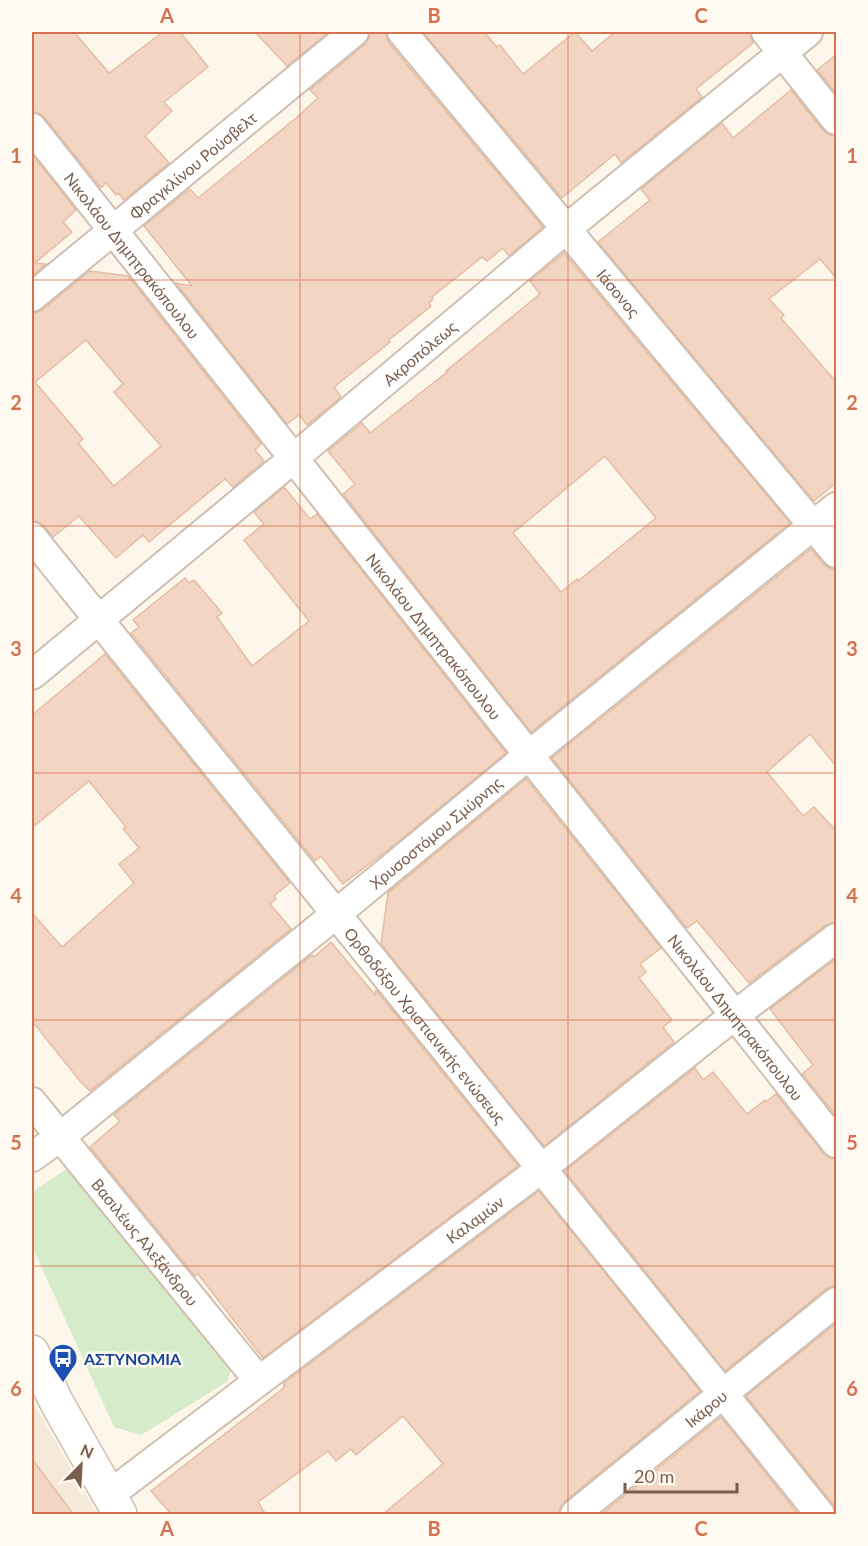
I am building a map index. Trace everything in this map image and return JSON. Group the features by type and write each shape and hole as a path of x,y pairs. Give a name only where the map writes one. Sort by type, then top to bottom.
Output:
{"street":[{"name":"Φραγκλίνου Ρούσβελτ","path":"32,297 354,32"},
{"name":"Ιάσονος","path":"402,32 837,553"},
{"name":"Ακροπόλεως","path":"32,675 566,229 774,42 808,32"},
{"path":"774,42 837,120"},
{"name":"Νικολάου Δημητρακόπουλου","path":"32,128 837,1143"},
{"name":"Χρυσοστόμου Σμύρνης","path":"32,1157 60,1137 837,507"},
{"name":"Ορθοδόξου Χριστιανικής ενώσεως","path":"32,537 820,1515"},
{"name":"Καλαμών","path":"115,1505 259,1381 541,1169 735,1015 837,938"},
{"name":"Βασιλέως Αλεξάνδρου","path":"32,1102 259,1381"},
{"name":"Ικάρου","path":"575,1515 837,1302"},
{"path":"32,1352 57,1402 115,1505"}],"shaded area":[{"path":"32,1401 97,1514 32,1514"}],"green space":[{"path":"68,1168 233,1365 227,1382 141,1435 114,1427 32,1246 32,1192"}],"building":[{"path":"32,32 74,32 109,73 163,32 180,32 208,67 164,102 172,111 145,136 169,163 124,200 118,193 116,195 106,183 101,188 45,118 39,113 32,112"},
{"path":"255,32 329,32 287,66"},
{"path":"370,32 386,32 389,43 543,227 509,256 503,248 487,261 482,257 432,297 429,303 431,306 334,387 341,397 307,425 299,415 287,424 176,283 192,286 144,226 190,189 198,198 296,118 318,98 310,90 364,45"},
{"path":"423,32 484,32 497,47 500,45 523,74 575,32 592,51 615,32 750,32 753,43 696,89 702,97 621,163 615,154 562,198"},
{"path":"837,54 837,94 817,70"},
{"path":"791,90 823,130 829,135 837,136 837,279 820,259 769,299 784,315 781,318 837,383 837,482 814,501 598,242 650,200 641,189 722,123 733,138"},
{"path":"32,154 76,210 63,222 72,232 35,263 46,264 32,276"},
{"path":"564,253 790,523 531,732 343,494 355,484 328,451 362,423 370,433 540,294 530,281","holes":["605,456 656,518 561,592 513,533"]},
{"path":"90,271 128,276 261,444 255,450 264,461 233,487 225,479 149,542 143,535 116,558 79,516 53,537 44,526 32,521 32,313 42,310","holes":["86,340 123,384 114,392 161,446 114,486 78,443 83,439 35,382"]},
{"path":"284,487 310,519 317,514 506,753 343,884 321,856 315,861 131,633 139,627 133,620 185,578 189,583 194,580 222,613 217,617 252,666 309,621 244,540 264,524 254,512"},
{"path":"811,549 823,564 837,573 837,767 810,734 767,772 803,816 814,807 837,832 837,922 826,925 749,983 697,921 687,928 552,758"},
{"path":"105,654 290,883 274,896 276,899 270,904 291,929 90,1091 32,1021 32,913 62,947 134,883 119,864 139,848 123,829 126,827 89,781 32,828 32,715"},
{"path":"526,779 661,948 640,964 646,972 639,978 672,1020 663,1027 674,1042 544,1146 381,944 388,893"},
{"path":"331,942 375,995 376,990 518,1166 263,1358 198,1274 195,1276 90,1147 120,1121 114,1115"},
{"path":"837,958 837,1117 802,1074 813,1065 770,1009"},
{"path":"695,1068 703,1080 713,1072 747,1114 776,1094 823,1153 829,1158 837,1159 837,1286 826,1289 725,1371 565,1171"},
{"path":"539,1191 700,1391 565,1501 560,1508 559,1515 382,1515 443,1464 403,1416 356,1455 351,1449 336,1461 328,1451 258,1502 266,1515 172,1515 151,1491 280,1391 285,1386 283,1384"},
{"path":"837,1323 836,1515 833,1504 746,1396"},
{"path":"721,1417 799,1515 601,1515"},
{"path":"32,1459 74,1515 32,1515"}],"place":[{"name":"ΑΣΤΥΝΟΜΙΑ","path":"63,1384"}]}
